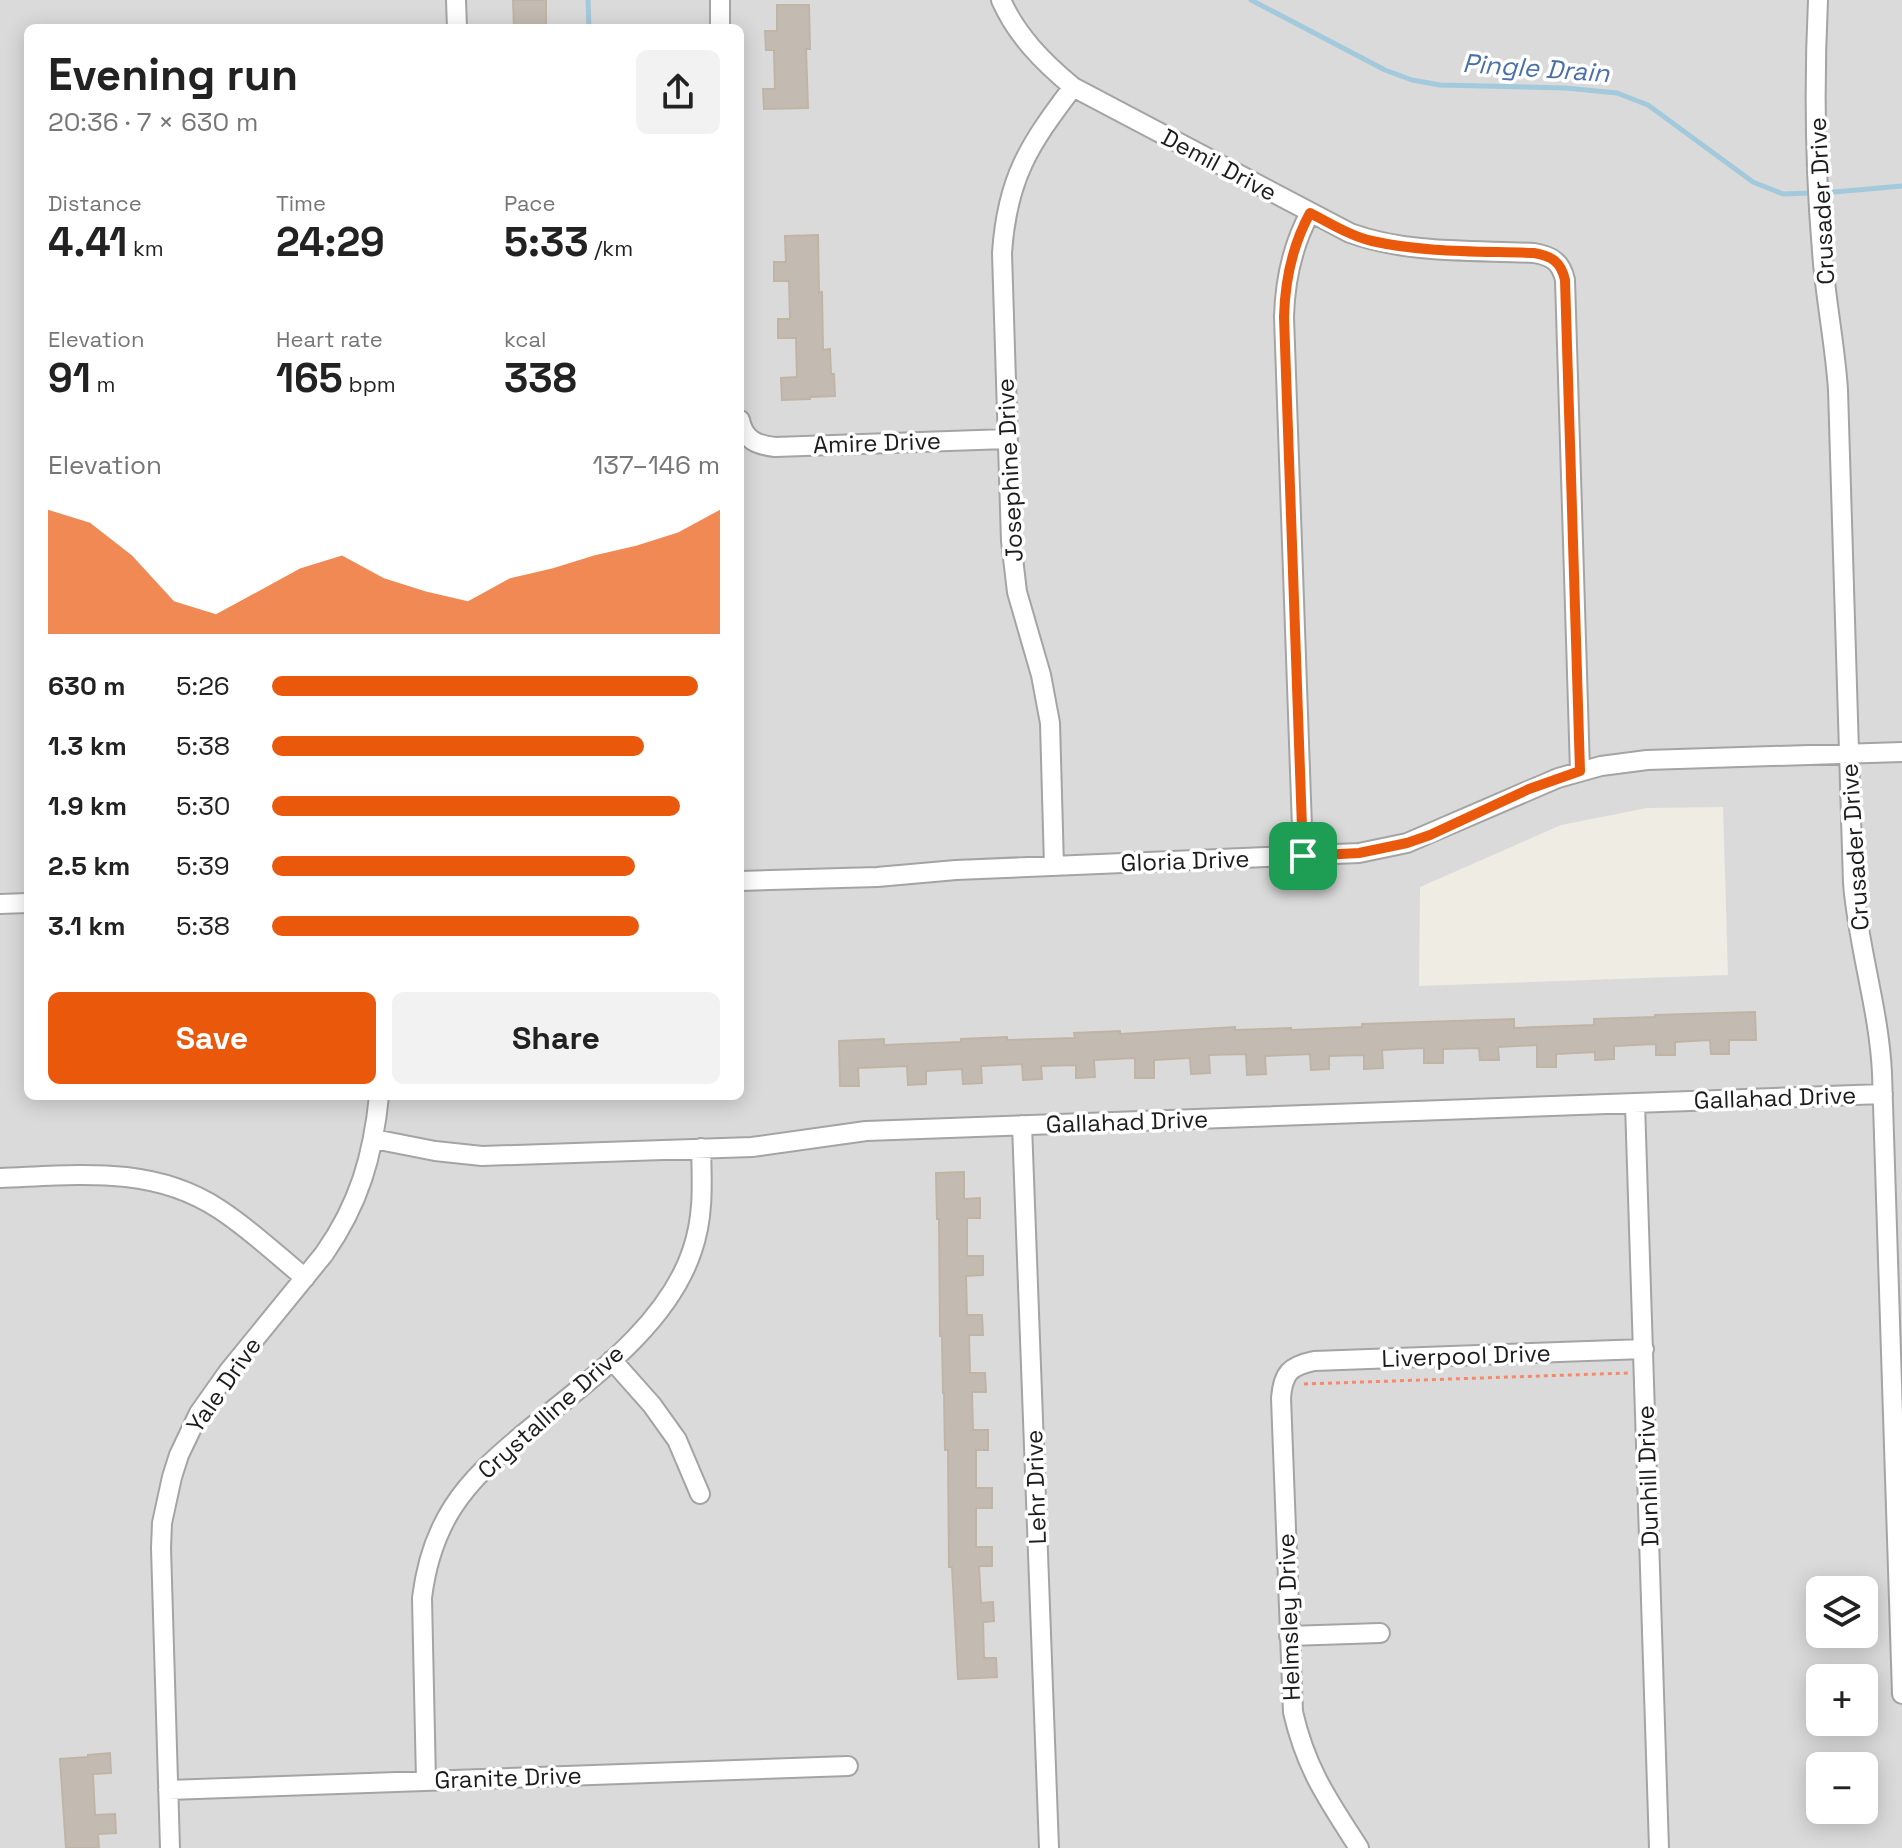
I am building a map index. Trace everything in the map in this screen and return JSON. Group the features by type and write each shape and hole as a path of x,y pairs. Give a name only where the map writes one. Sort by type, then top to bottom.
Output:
{"street":[{"path":"456,0 457,24"},
{"path":"720,0 720,24"},
{"name":"Demil Drive","path":"1001,0 1014,25 1036,54 1073,87 1350,233 1370,241 1419,248 1546,255 1563,270 1580,771"},
{"name":"Crusader Drive","path":"1818,0 1815,75 1820,208 1822,253 1838,390 1855,909 1878,1033 1883,1094 1902,1694"},
{"name":"Josephine Drive","path":"1054,866 1050,723 1041,675 1017,592 1011,541 1002,253 1006,212 1022,164 1032,143 1073,87"},
{"path":"1303,856 1284,317 1292,253 1310,213"},
{"name":"Amire Drive","path":"744,433 763,446 775,447 1007,439"},
{"name":"Gloria Drive","path":"744,881 1359,853 1407,843 1529,789 1580,771 1624,762 1902,752"},
{"path":"0,904 24,903"},
{"name":"Gallahad Drive","path":"374,1139 482,1156 774,1144 866,1131 1883,1094"},
{"name":"Yale Drive","path":"170,1848 161,1548 162,1523 172,1477 189,1433 213,1392 339,1233 352,1209 370,1159 379,1100"},
{"name":"Dunhill Drive","path":"1635,1104 1659,1848"},
{"name":"Lehr Drive","path":"1022,1125 1049,1848"},
{"name":"Crystalline Drive","path":"426,1781 422,1598 425,1572 442,1527 455,1505 486,1467 612,1360 663,1307 688,1261 697,1232 701,1210 701,1148"},
{"path":"0,1178 109,1175 163,1183 220,1210 305,1278"},
{"name":"Liverpool Drive","path":"1295,1377 1301,1364 1314,1361 1644,1349"},
{"path":"612,1360 652,1405 677,1440 700,1494"},
{"name":"Helmsley Drive","path":"1295,1377 1282,1385 1281,1398 1293,1712 1314,1775 1359,1848"},
{"path":"1289,1636 1380,1633"},
{"name":"Granite Drive","path":"168,1790 848,1766"}],"path":[{"path":"1295,1377 1632,1373"}],"shaded area":[{"path":"0,0 1902,0 1902,1848 0,1848","holes":["1723,807 1728,975 1419,986 1420,887 1561,825 1647,808"]}],"building":[{"path":"513,0 546,0 546,24 514,24"},
{"path":"777,5 809,5 810,49 806,49 808,108 764,109 763,89 775,89 774,50 766,50 765,31 777,31"},
{"path":"818,235 823,350 830,349 835,396 782,400 781,378 797,377 796,338 778,338 778,319 790,319 789,281 774,281 774,262 786,262 785,236"},
{"path":"1755,1012 1756,1040 1729,1040 1729,1054 1711,1054 1710,1040 1675,1042 1675,1055 1656,1055 1656,1044 1614,1046 1614,1059 1595,1060 1595,1052 1556,1054 1556,1067 1537,1067 1537,1045 1498,1047 1499,1060 1480,1060 1479,1048 1443,1049 1443,1063 1424,1063 1424,1048 1382,1050 1383,1068 1364,1069 1364,1055 1329,1056 1329,1069 1311,1070 1310,1054 1265,1056 1266,1074 1247,1075 1246,1054 1209,1055 1210,1073 1191,1074 1190,1058 1154,1060 1154,1078 1135,1078 1135,1058 1094,1060 1095,1077 1076,1078 1076,1065 1041,1066 1042,1079 1023,1080 1022,1064 981,1066 982,1083 963,1084 962,1069 926,1071 926,1084 908,1085 907,1066 858,1068 859,1086 840,1086 839,1041 884,1039 884,1045 1007,1037 1007,1040 1075,1038 1074,1033 1120,1031 1120,1034 1235,1027 1235,1030 1291,1030 1362,1027 1362,1024 1514,1019 1514,1028 1594,1025 1594,1019"},
{"path":"964,1172 964,1199 980,1198 980,1218 967,1218 967,1256 983,1256 983,1275 966,1276 967,1315 982,1315 983,1335 969,1335 970,1373 985,1373 986,1392 972,1392 973,1430 988,1430 988,1450 976,1450 976,1488 992,1488 992,1508 976,1508 976,1547 992,1547 992,1566 979,1566 981,1603 993,1602 994,1621 983,1622 984,1658 996,1658 997,1677 958,1679 952,1567 949,1567 948,1450 945,1450 940,1336 936,1173"},
{"path":"110,1753 111,1773 93,1774 95,1815 115,1814 116,1833 98,1834 99,1848 66,1848 60,1759"}],"waterway":[{"path":"588,0 589,24"},
{"name":"Pingle Drain","path":"1251,0 1385,70 1412,80 1440,85 1566,88 1617,93 1648,105 1753,182 1783,194 1813,193"},
{"name":"Pingle Drain","path":"1823,193 1902,186"}],"route":[{"path":"1310,213 1370,241 1419,248 1546,255 1563,270 1565,280 1580,771 1529,789 1407,843 1359,853 1303,856 1284,317 1288,275 1299,233 1310,213"}]}
